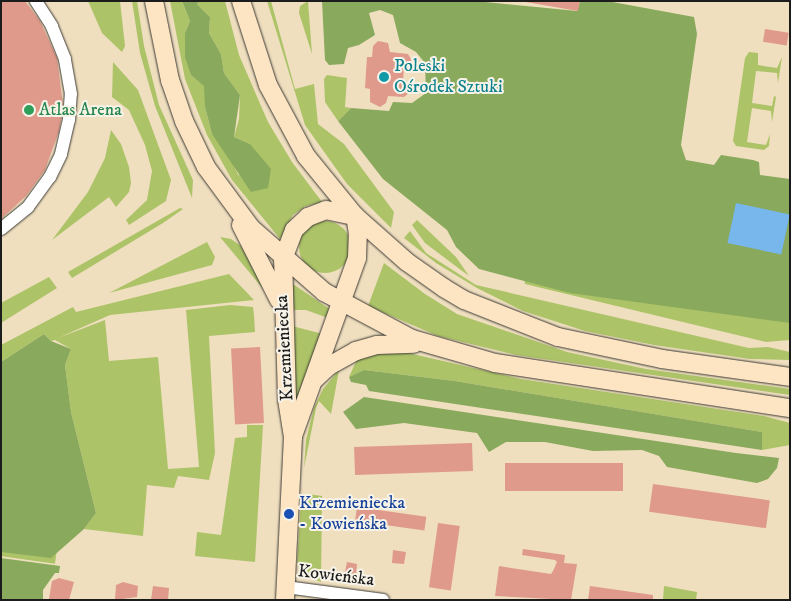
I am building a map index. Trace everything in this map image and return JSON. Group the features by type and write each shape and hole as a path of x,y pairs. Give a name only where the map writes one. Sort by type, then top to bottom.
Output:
{"main road":[{"path":"154,1 164,60 184,121 206,167 239,216 283,259 341,303 396,332 426,345 531,370 790,408"},
{"path":"241,1 252,42 282,115 321,176 354,216 407,262 444,288 464,300 539,331 604,349 790,377"},
{"name":"Krzemieniecka","path":"285,593 293,437 287,399 282,307 283,259 294,230 308,217 326,210 354,216 358,253 315,380 293,437"},
{"path":"239,216 242,229 282,307"},
{"path":"315,380 329,366 356,351 377,345 426,345"}],"street":[{"path":"1,229 28,207 50,177 64,146 69,120 71,94 65,59 56,34 36,1"},
{"name":"Kowieńska","path":"285,593 383,600"}],"green space":[{"path":"88,1 120,1 125,46 122,52 102,33"},
{"path":"132,1 137,1 144,46 159,105 193,180 192,198 155,106 140,53"},
{"path":"170,1 182,1 190,21 185,33 191,75 205,86 205,107 212,134 225,149 239,176 250,144 234,137 239,119 240,95 224,73 221,54 209,33 210,17 197,4 200,1 225,1 239,55 268,122 292,162 322,202 306,206 293,215 280,239 232,180 207,135 185,79"},
{"path":"182,1 200,1 197,4 210,17 209,33 221,54 224,73 240,95 234,137 250,144 271,169 268,188 251,192 212,134 205,107 204,86 191,75 185,57 185,33 190,21"},
{"path":"267,1 271,1 295,89 314,84 318,124 344,144 394,212 391,228 347,184 305,125"},
{"path":"308,1 312,54 299,13 300,6"},
{"path":"322,1 475,1 577,11 580,1 607,1 694,17 697,34 681,145 686,160 714,165 721,155 753,160 759,162 760,175 790,179 790,323 570,293 479,269 456,247 447,230 383,179 338,121 351,108 389,111 393,102 412,103 426,93 425,63 416,52 400,43 393,15 380,10 369,13 375,35 359,45 348,48 344,64 329,65 325,60"},
{"path":"749,52 758,53 758,65 777,68 782,57 778,83 777,73 756,71 752,103 772,106 774,96 776,97 772,122 771,111 752,108 747,142 766,145 770,134 769,146 764,150 736,146 733,141 745,58"},
{"path":"113,62 138,90 171,180 166,201 129,225 126,220 147,200 152,171 145,145 129,110 112,97"},
{"path":"327,75 347,78 345,107 351,108 338,121 325,102 324,79"},
{"path":"111,130 121,144 129,167 131,183 129,192 116,207 109,197 52,240 88,192 105,158"},
{"path":"180,208 183,209 163,223 72,278 68,272"},
{"path":"417,220 456,257 469,276 425,243 412,225"},
{"path":"320,221 330,221 344,228 351,242 351,252 344,266 330,273 320,273 310,269 303,262 299,252 299,242 303,232 310,225"},
{"path":"410,231 426,253 476,285 749,348 768,347 790,352 790,360 750,359 654,345 585,331 523,311 477,288 436,263 404,238"},
{"path":"220,237 231,239 241,246 269,296"},
{"path":"207,242 215,257 212,265 109,293"},
{"path":"384,263 425,294 457,314 567,352 646,369 790,389 790,395 516,355 438,336 368,306"},
{"path":"229,274 254,300 110,315 58,338 105,320 109,361 158,357 168,469 199,467 186,310 230,305 253,307 255,332 209,336 215,453 209,480 178,476 174,488 147,485 143,536 84,529 96,513 71,412 65,365 71,349 55,340 51,341 44,334 1,362 1,345 73,307 76,312"},
{"path":"49,277 57,288 1,323 1,303"},
{"path":"524,279 790,315 790,340 766,342 525,284"},
{"path":"290,282 331,310 328,318 306,310 291,310"},
{"path":"292,326 323,334 295,408"},
{"path":"44,334 51,341 71,349 65,365 71,412 96,513 84,529 51,558 1,552 1,362"},
{"path":"404,352 521,379 764,416 790,423 790,445 762,450 762,432 455,381 364,370 349,377 358,357 364,354"},
{"path":"339,370 331,414 319,401 316,408 304,468 306,440 314,408 323,389"},
{"path":"364,370 455,381 762,432 762,450 369,391 366,385 351,382 349,377"},
{"path":"364,397 779,458 777,468 768,479 757,483 667,467 659,456 642,450 593,451 545,442 506,442 489,452 477,433 404,423 356,429 343,412"},
{"path":"247,425 263,425 255,562 195,556 197,532 221,535 235,438 247,437"},
{"path":"308,494 322,496 321,582 303,575 297,563 301,502"},
{"path":"1,531 58,539 55,564 1,556"},
{"path":"1,558 60,566 59,573 55,573 43,590 43,600 1,600"},
{"path":"664,586 697,592 696,600 663,600"}],"water":[{"path":"736,203 790,214 781,255 727,243"}],"building":[{"name":"Atlas Arena","path":"1,1 25,1 40,21 57,58 63,105 57,105 56,114 62,115 59,131 45,170 26,196 1,219"},
{"path":"520,1 580,1 578,11"},
{"path":"765,29 789,33 787,46 763,42"},
{"name":"Poleski Ośrodek Sztuki","path":"378,41 388,43 390,52 408,54 412,61 404,68 403,81 409,85 409,93 404,97 388,96 386,103 380,107 370,102 370,89 365,88 367,57 372,57 373,46"},
{"path":"260,347 264,423 235,424 231,349"},
{"path":"472,443 473,471 355,475 354,447"},
{"path":"505,463 623,463 623,491 505,491"},
{"path":"653,484 770,500 766,528 649,512"},
{"path":"357,507 426,517 424,531 355,521"},
{"path":"438,523 460,526 451,590 429,587"},
{"path":"523,549 565,555 564,563 577,564 571,600 495,596 499,566 551,574 553,571 557,562 555,560 522,555"},
{"path":"393,550 406,552 404,564 392,563"},
{"path":"347,562 357,564 356,575 345,572"},
{"path":"59,578 74,582 69,600 49,599 52,581"},
{"path":"123,582 138,586 137,597 115,600 116,585"},
{"path":"153,586 169,588 168,600 151,600"},
{"path":"590,586 653,595 653,600 588,600"}],"place":[{"name":"Poleski Ośrodek Sztuki","path":"384,77"},
{"name":"Atlas Arena","path":"29,110"},
{"name":"Krzemieniecka - Kowieńska","path":"289,514"}]}
